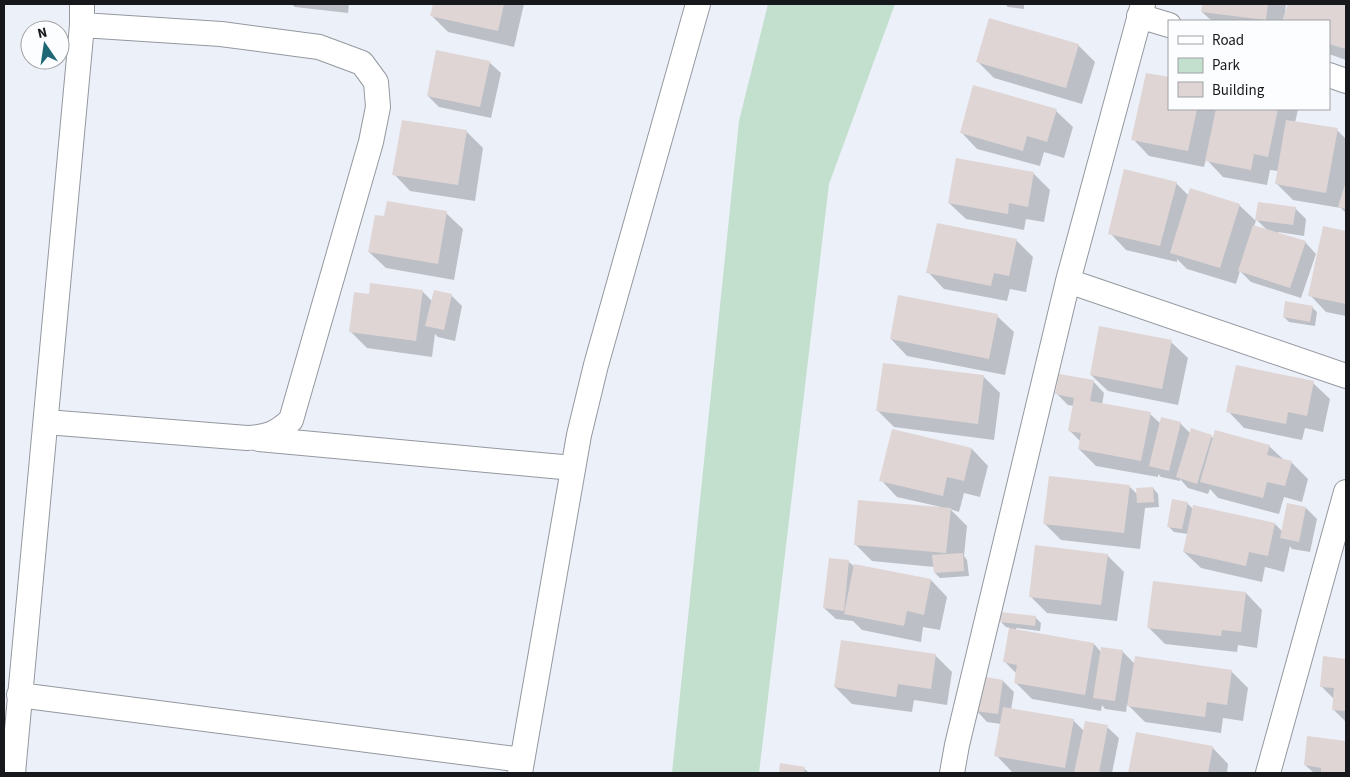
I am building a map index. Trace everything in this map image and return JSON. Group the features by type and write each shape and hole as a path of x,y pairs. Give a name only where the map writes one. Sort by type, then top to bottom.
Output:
{"street":[{"path":"19,696 521,767 579,435 596,365 698,4"},
{"path":"952,773 1068,281 1141,10 1168,24"},
{"path":"13,773 82,14 319,47 362,63 376,82 378,107 371,142 291,420 278,432 262,437 247,438"},
{"path":"1330,75 1346,81"},
{"path":"1068,281 1346,376"},
{"path":"46,422 247,438 573,468"},
{"path":"1268,773 1346,492"}],"green space":[{"path":"768,4 895,4 829,184 759,773 672,773 739,121"}],"building":[{"path":"433,4 504,4 498,31 430,16"},
{"path":"1202,4 1268,4 1266,20 1201,12"},
{"path":"1288,4 1346,4 1346,49 1330,44 1330,20 1282,20"},
{"path":"989,18 1079,44 1066,88 976,62"},
{"path":"436,50 490,61 480,107 427,96"},
{"path":"1146,73 1168,77 1168,110 1197,110 1188,151 1131,140"},
{"path":"973,85 1057,109 1047,142 1027,136 1023,151 960,133"},
{"path":"1216,110 1278,110 1268,157 1254,154 1251,170 1205,161"},
{"path":"402,120 467,130 458,185 392,175"},
{"path":"1286,120 1338,128 1326,193 1275,184"},
{"path":"956,158 1034,172 1028,207 1009,203 1008,214 948,203"},
{"path":"1124,169 1177,182 1160,246 1108,234"},
{"path":"1346,181 1346,209 1338,207"},
{"path":"1190,188 1240,204 1220,268 1170,253"},
{"path":"387,201 447,211 438,264 368,252 375,215 384,216"},
{"path":"1258,202 1296,207 1293,225 1255,220"},
{"path":"937,223 1017,239 1009,276 994,273 991,286 926,273"},
{"path":"1253,225 1306,241 1290,288 1238,271"},
{"path":"1323,226 1346,231 1346,304 1308,296"},
{"path":"370,283 423,290 416,341 349,332 354,292 369,294"},
{"path":"434,290 452,294 444,330 425,326"},
{"path":"898,295 998,314 989,359 890,339"},
{"path":"1285,301 1313,306 1310,322 1283,317"},
{"path":"1099,326 1172,340 1162,389 1090,375"},
{"path":"883,363 984,375 978,424 876,411"},
{"path":"1236,365 1314,381 1307,416 1288,412 1286,424 1226,412"},
{"path":"1059,374 1094,380 1090,401 1151,412 1141,461 1078,449 1081,433 1068,431 1074,398 1055,394"},
{"path":"1161,417 1181,422 1169,471 1149,466"},
{"path":"1191,428 1212,435 1197,484 1176,477"},
{"path":"892,429 972,448 964,481 947,477 943,496 879,481"},
{"path":"1215,430 1270,445 1267,455 1292,461 1285,486 1267,482 1263,498 1200,482"},
{"path":"1049,476 1130,485 1124,533 1043,524"},
{"path":"1153,487 1154,502 1137,503 1136,488"},
{"path":"1172,499 1188,502 1182,529 1167,527"},
{"path":"858,500 951,508 946,553 854,545"},
{"path":"1287,503 1306,507 1299,542 1280,538"},
{"path":"1193,505 1275,523 1268,556 1249,552 1246,566 1183,552"},
{"path":"1035,545 1108,554 1101,605 1029,597"},
{"path":"963,553 964,571 934,573 932,555"},
{"path":"829,558 849,560 844,611 823,608"},
{"path":"854,564 931,579 924,615 907,611 904,626 844,614"},
{"path":"1153,581 1246,592 1241,632 1222,630 1221,636 1147,628"},
{"path":"1001,612 1036,616 1035,626 1000,622"},
{"path":"1009,628 1094,643 1085,695 1014,683 1017,665 1003,662"},
{"path":"841,640 936,654 931,689 898,684 896,697 834,687"},
{"path":"1101,647 1123,650 1115,701 1093,698"},
{"path":"1135,656 1232,670 1227,705 1207,702 1205,717 1127,706"},
{"path":"1323,656 1346,659 1346,711 1332,710 1334,688 1320,687"},
{"path":"980,676 1003,680 998,714 975,711"},
{"path":"1003,707 1074,719 1065,768 994,756"},
{"path":"1085,721 1108,725 1099,773 1074,773"},
{"path":"1136,732 1213,746 1208,773 1128,773"},
{"path":"1307,736 1346,741 1346,773 1321,773 1321,768 1304,765"},
{"path":"780,763 805,767 804,773 779,773"}]}
